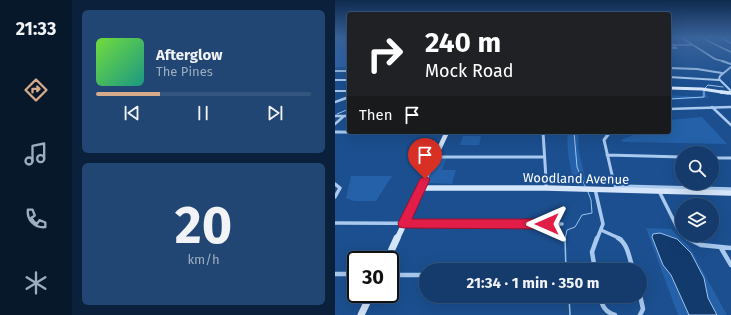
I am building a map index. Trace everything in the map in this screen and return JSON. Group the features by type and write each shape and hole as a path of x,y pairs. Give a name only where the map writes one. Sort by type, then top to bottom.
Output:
{"street":[{"path":"706,53 731,65 722,73 719,80"},
{"path":"671,68 697,69 722,73"},
{"path":"335,69 347,71"},
{"path":"671,77 719,80 731,92"},
{"path":"335,80 347,80"},
{"path":"671,88 731,92"},
{"path":"335,90 347,91"},
{"path":"335,102 347,98"},
{"path":"671,109 731,107"},
{"path":"712,108 731,125"},
{"path":"335,116 344,116"},
{"path":"335,124 344,116"},
{"path":"335,132 347,132"},
{"path":"391,251 446,134"},
{"path":"543,134 546,188"},
{"path":"608,134 604,140 616,188 731,189"},
{"path":"607,155 675,157"},
{"path":"435,157 544,157"},
{"path":"719,158 731,158"},
{"path":"335,184 339,187 335,197"},
{"name":"Woodland Avenue","path":"421,188 616,188 731,193"},
{"path":"594,263 592,252 603,222 595,189"},
{"path":"659,191 677,229 685,238 703,247 731,248"},
{"path":"335,223 562,224"},
{"path":"601,230 622,240 631,263"},
{"path":"721,248 731,265"},
{"path":"335,274 347,274"},
{"path":"399,275 419,275"},
{"path":"361,315 367,303"},
{"path":"602,303 607,312 615,315"},
{"path":"642,314 643,303"}],"shaded area":[{"path":"335,53 347,53 347,67 335,67"},
{"path":"702,90 705,90 705,93 709,98 671,100 671,95 702,96"},
{"path":"702,117 727,144 623,142 621,140 636,134 671,134 671,120"},
{"path":"568,134 579,134 578,147 587,186 575,185 569,159"},
{"path":"463,136 481,136 479,145 460,145"},
{"path":"437,158 446,158 442,170 456,170 452,184 425,184"},
{"path":"351,176 392,176 376,201 354,201 346,198"},
{"path":"646,228 671,229 675,233 675,239 662,234 653,234 663,265 671,275 689,315 678,315"},
{"path":"660,233 675,238 675,242 680,242 691,253 704,278 708,298 717,315 689,315 671,275 663,265 652,237 653,234"},
{"path":"679,242 684,242 689,246 727,315 717,315 708,298 705,282 697,263 686,247"}],"waterway":[{"path":"705,88 708,85 723,87"},
{"path":"671,99 704,97 704,91"},
{"path":"337,114 347,110"},
{"path":"574,134 577,167 585,186"},
{"path":"565,239 567,230 575,227 582,215 592,213 591,200 588,192"},
{"path":"565,239 566,263"},
{"path":"569,303 570,315"}],"route":[{"path":"425,179 404,223 547,224"}]}
